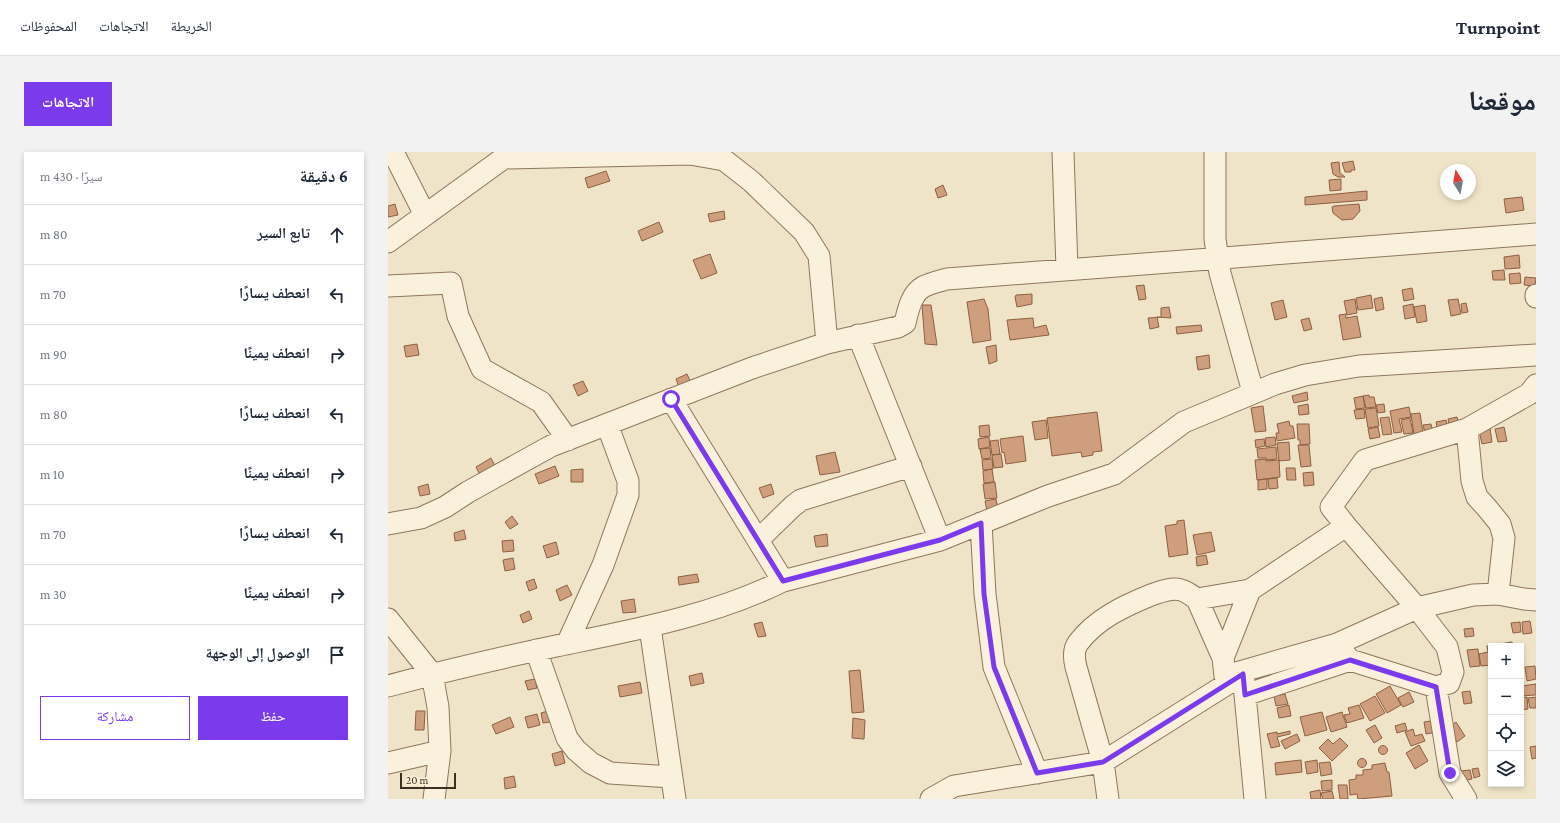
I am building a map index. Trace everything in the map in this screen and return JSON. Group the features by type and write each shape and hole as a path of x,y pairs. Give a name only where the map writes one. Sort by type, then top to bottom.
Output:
{"street":[{"path":"393,152 425,215"},
{"path":"1063,152 1067,269"},
{"path":"1215,152 1215,239 1220,272 1253,392"},
{"path":"388,242 508,155 690,154 724,160 804,232 819,256 827,343"},
{"path":"388,524 421,518 445,507 468,492 551,446 671,399 752,368 827,343 898,327 905,323 908,309 914,297 923,287 947,279 1536,234"},
{"path":"388,286 451,283 458,316 482,369 541,402 568,440"},
{"path":"858,335 940,540"},
{"path":"388,686 432,674 536,650 650,627 722,606 761,592 783,581 940,540 1048,496 1114,474 1184,422 1253,392 1305,375 1359,366 1536,355"},
{"path":"931,799 954,786 1103,762 1230,669 1344,652 1436,687 1449,683 1453,672 1447,647 1417,608 1331,507 1365,460 1467,429 1529,394 1536,385"},
{"path":"671,399 783,581"},
{"path":"568,644 603,564 628,495 628,481 607,424"},
{"path":"1467,429 1472,481 1477,497 1500,524 1504,538 1498,594"},
{"path":"758,540 801,500 911,466"},
{"path":"981,523 984,594 994,667 1037,773"},
{"path":"1197,599 1250,590 1346,526"},
{"path":"1108,799 1103,762 1076,667 1074,656 1077,644 1098,623 1126,605 1172,589 1182,590 1197,599 1230,669 1245,695 1255,799"},
{"path":"1230,669 1250,590"},
{"path":"1245,695 1344,652 1417,608 1473,595 1498,594 1536,600"},
{"path":"388,619 432,674 438,707 440,751 434,799"},
{"path":"650,627 675,799"},
{"path":"536,650 567,738 576,750 591,763 610,773 671,777"},
{"path":"1436,687 1450,773 1466,799"},
{"path":"388,763 440,751"}],"building":[{"path":"1353,161 1355,170 1345,172 1342,163"},
{"path":"1339,162 1340,173 1345,177 1338,177 1333,174 1331,163"},
{"path":"606,171 610,181 588,188 585,178"},
{"path":"1341,179 1341,190 1330,191 1329,180"},
{"path":"943,185 947,195 938,198 935,189"},
{"path":"1367,191 1367,200 1305,205 1305,197"},
{"path":"1522,197 1524,210 1506,213 1504,199"},
{"path":"395,204 398,215 388,217 388,206"},
{"path":"1359,204 1360,211 1353,219 1342,220 1333,213 1332,207 1334,206"},
{"path":"724,211 725,219 710,222 708,214"},
{"path":"659,222 663,232 642,241 638,231"},
{"path":"710,254 717,273 701,279 693,260"},
{"path":"1519,255 1520,268 1505,269 1504,257"},
{"path":"1504,270 1505,280 1493,280 1492,271"},
{"path":"1520,273 1521,283 1510,284 1509,274"},
{"path":"1525,277 1536,278 1535,286 1524,285"},
{"path":"1144,285 1146,299 1139,300 1136,286"},
{"path":"1412,288 1414,299 1404,301 1402,290"},
{"path":"1032,294 1032,304 1017,307 1016,295"},
{"path":"1371,295 1373,308 1358,310 1356,298"},
{"path":"1382,297 1384,309 1376,311 1374,299"},
{"path":"984,299 988,309 991,340 973,343 967,302"},
{"path":"1355,299 1357,313 1347,315 1344,301"},
{"path":"1458,299 1461,314 1451,316 1448,300"},
{"path":"1283,300 1287,317 1275,320 1271,303"},
{"path":"1466,303 1468,312 1462,313 1461,304"},
{"path":"1413,304 1415,317 1405,319 1403,306"},
{"path":"922,305 931,305 937,345 925,344"},
{"path":"1425,305 1427,321 1417,323 1414,307"},
{"path":"1169,307 1171,318 1159,317 1161,317 1161,308"},
{"path":"1346,314 1346,318 1357,316 1361,337 1343,340 1339,315"},
{"path":"1157,317 1159,327 1150,329 1148,318"},
{"path":"1033,318 1034,328 1046,325 1049,335 1010,340 1007,320"},
{"path":"1309,318 1312,329 1304,331 1301,320"},
{"path":"1201,325 1202,331 1177,334 1176,327"},
{"path":"417,344 419,355 406,357 404,346"},
{"path":"996,345 997,361 989,364 986,347"},
{"path":"1209,355 1210,368 1198,370 1196,357"},
{"path":"687,374 692,385 680,390 676,379"},
{"path":"583,381 588,391 578,396 573,385"},
{"path":"1307,392 1308,400 1294,403 1292,396"},
{"path":"1369,395 1369,397 1374,397 1376,407 1366,408 1363,396"},
{"path":"1363,396 1365,408 1356,409 1354,398"},
{"path":"1308,404 1309,414 1299,415 1298,406"},
{"path":"1384,404 1385,412 1378,413 1376,405"},
{"path":"1263,406 1266,431 1255,432 1251,408"},
{"path":"1409,407 1411,417 1399,419 1402,432 1394,433 1390,411"},
{"path":"1376,408 1379,426 1368,428 1365,409"},
{"path":"1364,409 1365,418 1356,419 1354,410"},
{"path":"1097,412 1102,451 1093,452 1093,455 1082,457 1081,452 1052,456 1047,418"},
{"path":"1420,413 1423,433 1414,435 1411,414"},
{"path":"1389,417 1392,434 1383,435 1380,418"},
{"path":"1457,417 1460,429 1450,431 1448,419"},
{"path":"1410,418 1413,433 1404,434 1401,420"},
{"path":"1046,420 1048,438 1035,440 1032,422"},
{"path":"1446,420 1448,430 1438,432 1436,422"},
{"path":"1289,421 1290,426 1293,426 1295,438 1277,441 1276,433 1279,433 1277,424"},
{"path":"1297,424 1309,424 1310,444 1300,445 1300,440 1298,440"},
{"path":"1431,424 1433,432 1425,433 1423,425"},
{"path":"989,425 990,436 980,437 979,426"},
{"path":"1378,427 1380,437 1370,439 1368,429"},
{"path":"1504,427 1507,441 1498,442 1495,429"},
{"path":"1490,428 1492,442 1482,444 1479,431"},
{"path":"1023,436 1026,461 1006,464 1004,452 1002,453 1000,439"},
{"path":"989,437 990,447 979,449 978,439"},
{"path":"1275,437 1276,445 1266,447 1265,438"},
{"path":"1264,439 1265,446 1256,448 1255,440"},
{"path":"998,440 1000,454 992,455 990,441"},
{"path":"1289,442 1290,460 1279,461 1277,443"},
{"path":"1298,445 1309,445 1311,466 1301,467"},
{"path":"1276,447 1277,459 1267,460 1266,458 1258,458 1257,449"},
{"path":"990,448 991,458 982,459 980,449"},
{"path":"835,452 840,472 820,475 816,456"},
{"path":"1001,454 1003,467 994,468 992,455"},
{"path":"491,458 495,466 480,475 476,467"},
{"path":"992,459 993,469 983,470 982,460"},
{"path":"1266,459 1266,461 1279,460 1280,477 1257,480 1255,460"},
{"path":"555,466 559,476 539,484 535,474"},
{"path":"1286,468 1295,468 1296,480 1287,480"},
{"path":"583,469 583,482 571,482 571,470"},
{"path":"992,469 994,482 984,483 983,471"},
{"path":"1313,472 1314,485 1304,486 1303,473"},
{"path":"1277,478 1278,488 1269,489 1268,479"},
{"path":"1267,479 1267,489 1258,490 1258,480"},
{"path":"995,482 997,498 985,499 983,484"},
{"path":"428,484 430,494 420,496 418,487"},
{"path":"771,484 774,494 763,498 759,488"},
{"path":"996,499 998,509 987,511 985,501"},
{"path":"512,516 518,524 510,529 505,522"},
{"path":"1184,520 1188,554 1169,557 1165,526 1177,524 1177,521"},
{"path":"464,530 466,539 455,541 454,533"},
{"path":"1211,532 1215,551 1197,555 1193,535"},
{"path":"827,534 828,546 816,547 814,536"},
{"path":"513,540 514,551 503,552 502,541"},
{"path":"556,542 559,554 547,558 543,546"},
{"path":"1206,555 1208,564 1197,566 1196,557"},
{"path":"513,558 515,569 505,571 503,560"},
{"path":"697,574 699,582 679,585 678,577"},
{"path":"534,579 537,588 529,591 526,582"},
{"path":"567,585 572,595 560,601 556,590"},
{"path":"634,599 636,612 623,613 621,601"},
{"path":"529,611 532,619 523,623 520,615"},
{"path":"1530,621 1532,633 1523,634 1522,622"},
{"path":"762,622 766,636 758,637 754,624"},
{"path":"1520,622 1521,632 1513,633 1511,623"},
{"path":"1473,628 1474,636 1465,637 1464,629"},
{"path":"1478,649 1480,666 1470,667 1467,650"},
{"path":"1488,652 1488,665 1481,666 1479,654"},
{"path":"1535,666 1536,679 1527,681 1525,667"},
{"path":"860,670 864,712 852,713 849,671"},
{"path":"702,673 704,683 691,686 689,676"},
{"path":"535,679 537,688 528,690 525,681"},
{"path":"640,682 642,693 620,697 618,686"},
{"path":"1536,684 1536,695 1524,696 1524,686"},
{"path":"1390,686 1401,705 1387,713 1376,694"},
{"path":"1470,691 1472,703 1464,704 1462,692"},
{"path":"1409,692 1414,702 1403,707 1398,698"},
{"path":"1285,694 1288,704 1276,706 1274,696"},
{"path":"1375,696 1385,713 1370,721 1360,704"},
{"path":"1527,697 1528,709 1524,710 1524,698"},
{"path":"1536,697 1536,708 1530,708 1528,698"},
{"path":"1289,705 1291,716 1279,718 1277,708"},
{"path":"1359,705 1364,718 1347,723 1344,715 1350,714 1348,708"},
{"path":"416,711 425,711 424,730 415,730"},
{"path":"548,711 550,722 543,723 541,713"},
{"path":"1322,712 1327,730 1305,736 1300,717"},
{"path":"1342,712 1347,727 1331,732 1326,717"},
{"path":"537,714 540,725 528,728 525,717"},
{"path":"510,717 514,727 496,734 492,725"},
{"path":"853,718 865,720 864,739 852,738"},
{"path":"1436,720 1438,732 1426,734 1424,722"},
{"path":"1456,722 1465,736 1457,742 1448,728"},
{"path":"1405,723 1407,730 1397,733 1395,726"},
{"path":"1375,725 1382,738 1374,743 1366,730"},
{"path":"1413,729 1415,736 1422,734 1425,741 1411,746 1405,732"},
{"path":"1290,731 1290,734 1277,737 1280,746 1271,748 1267,734 1277,732 1277,734"},
{"path":"1297,734 1300,741 1285,749 1281,741"},
{"path":"1340,738 1348,746 1332,761 1319,748 1328,739 1333,744"},
{"path":"1419,745 1428,761 1415,769 1406,753"},
{"path":"1381,746 1385,746 1387,750 1385,754 1381,754 1379,752 1379,748"},
{"path":"1536,746 1536,758 1532,759 1530,747"},
{"path":"562,751 565,763 555,766 552,754"},
{"path":"1360,759 1364,759 1366,763 1364,767 1360,767 1358,765 1358,761"},
{"path":"1301,760 1302,772 1276,775 1275,763"},
{"path":"1317,760 1318,772 1307,774 1305,762"},
{"path":"1330,762 1332,774 1321,776 1319,763"},
{"path":"1385,763 1387,772 1389,772 1392,796 1358,799 1357,794 1350,795 1349,780 1356,779 1356,775 1363,775 1363,770 1372,769 1372,765"},
{"path":"1478,768 1480,776 1474,778 1472,769"},
{"path":"1470,770 1472,779 1462,781 1460,771"},
{"path":"514,776 516,787 505,789 504,778"},
{"path":"1332,780 1332,790 1322,791 1321,781"},
{"path":"1338,785 1347,785 1348,799 1340,799"},
{"path":"1320,790 1321,799 1311,799 1310,792"},
{"path":"1332,791 1334,799 1323,799 1321,793"}],"route":[{"path":"671,399 783,581 940,540 981,523 984,594 994,667 1037,773 1103,762 1243,674 1245,695 1350,660 1436,687 1450,773"}]}
